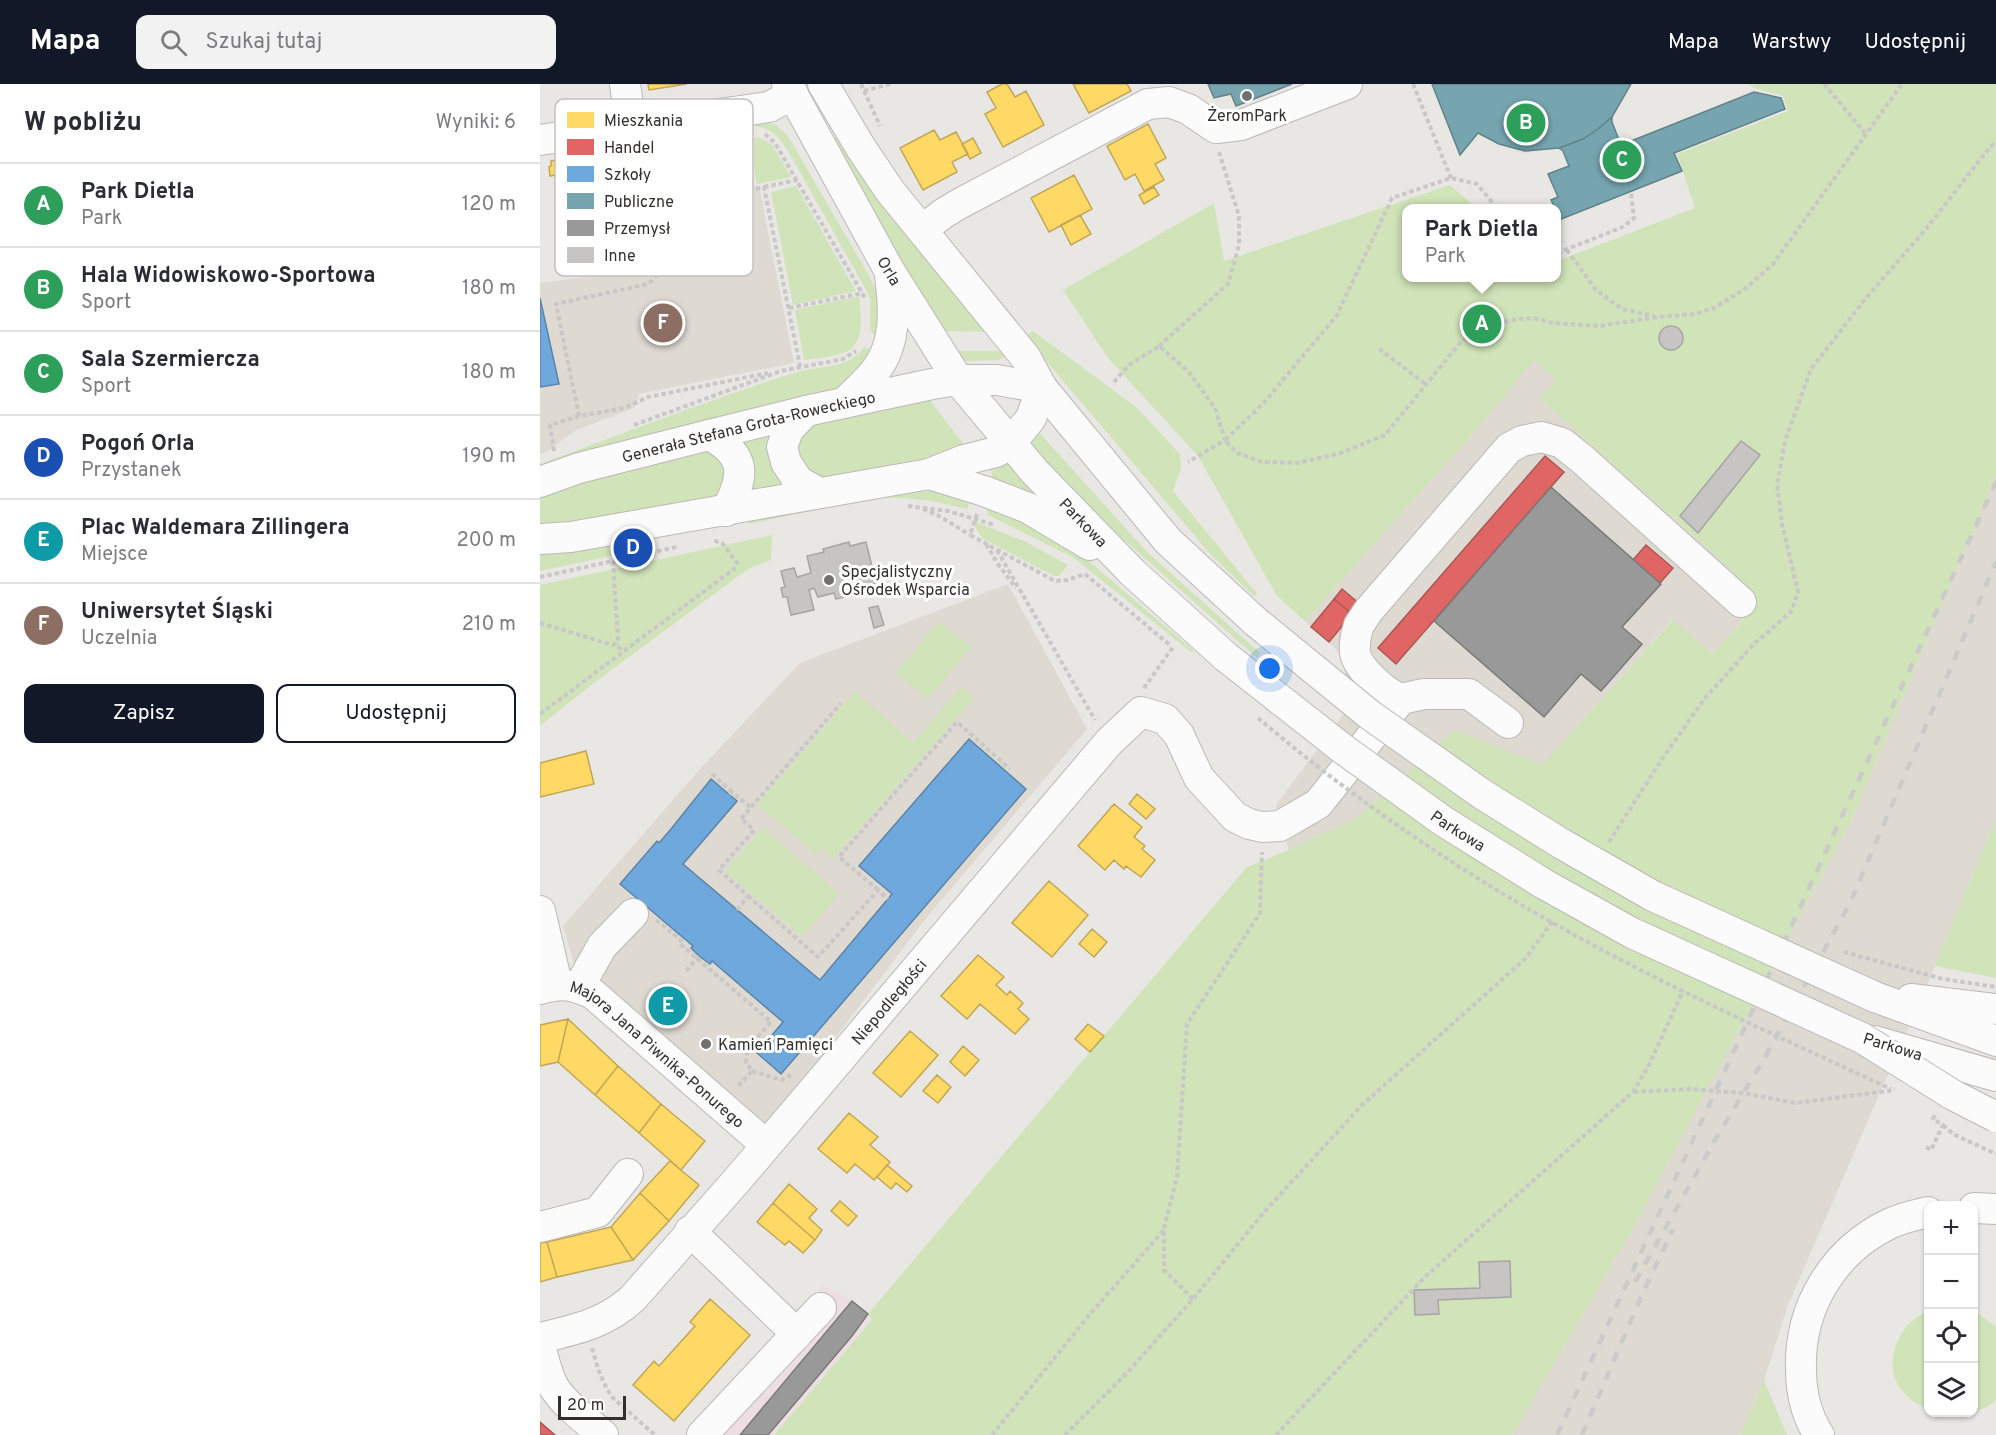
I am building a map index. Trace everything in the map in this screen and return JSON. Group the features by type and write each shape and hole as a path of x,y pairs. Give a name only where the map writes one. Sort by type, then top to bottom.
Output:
{"street":[{"path":"625,84 627,99"},
{"path":"823,84 878,174 1026,358 1041,388 1168,541 1256,622 1370,715 1482,794 1562,844 1653,896 1875,997 1996,1041"},
{"path":"922,230 959,204 1148,104 1169,102 1188,109 1216,128 1240,125 1347,84"},
{"path":"753,116 769,107 790,89"},
{"name":"Orla","path":"790,89 889,270 958,380 1010,444"},
{"path":"540,140 555,138"},
{"path":"844,403 877,370 888,348 892,333 893,302 889,270"},
{"name":"Generała Stefana Grota-Roweckiego","path":"544,469 579,468 806,411 958,380 997,380 1041,388"},
{"path":"540,539 571,537 726,512 929,474 964,460 996,452 1010,444 1031,418 1041,388"},
{"path":"806,411 788,430 782,447 786,462 798,481 819,493"},
{"path":"709,435 734,453 741,474 726,512"},
{"path":"1508,723 1469,694 1424,694 1401,699 1396,697 1379,686 1365,671 1355,656 1354,640 1359,625 1480,479 1509,448 1522,441 1542,437 1562,443 1741,602"},
{"name":"Parkowa","path":"1010,444 1133,573 1226,657 1344,749 1443,821 1544,884 1632,933 1862,1038 1996,1076"},
{"path":"929,474 984,490 1028,508 1133,573"},
{"path":"1144,699 1179,735 1199,778 1235,817 1262,828 1280,826 1318,804 1401,699"},
{"name":"Niepodległości","path":"540,1338 586,1327 615,1313 633,1299 1144,699"},
{"path":"540,910 559,987 633,914"},
{"name":"Majora Jana Piwnika-Ponurego","path":"559,987 593,994 608,1005 766,1145"},
{"path":"1875,997 1996,1008"},
{"path":"1862,1038 1953,1095 1996,1117"},
{"path":"540,1227 598,1212 628,1174"},
{"path":"1978,1208 1996,1209"},
{"path":"1819,1435 1806,1406 1801,1380 1802,1342 1812,1304 1832,1269 1860,1242 1890,1223 1924,1213"},
{"path":"690,1231 797,1334"},
{"path":"702,1435 821,1308"},
{"path":"540,1345 555,1389 603,1435"}],"path":[{"path":"861,84 879,120 882,134"},
{"path":"864,90 890,84"},
{"path":"1413,84 1451,178"},
{"path":"1824,84 1866,134"},
{"path":"1159,346 1188,371 1202,390 1215,408 1226,440 1237,453 1263,462 1297,463 1338,454 1385,435 1460,343 1481,330 1511,320 1533,318 1553,323 1600,326 1695,314 1714,308 1746,288 1773,264 1902,84"},
{"path":"1114,382 1129,365 1159,346 1228,284 1239,245 1239,216 1218,150 1216,128"},
{"path":"753,129 760,131 775,142 863,293 865,304"},
{"path":"1777,484 1785,441 1810,369 1996,142"},
{"path":"1188,462 1226,440 1263,404 1337,315 1392,198 1451,178 1477,184 1494,204"},
{"path":"753,189 797,180"},
{"path":"765,187 800,366"},
{"path":"1561,252 1623,226 1634,218 1631,193"},
{"path":"1567,250 1596,290 1622,309 1657,317"},
{"path":"579,416 556,304 648,284 656,276"},
{"path":"789,309 863,293"},
{"path":"544,469 554,453 550,425 579,416 625,408 648,398 843,359 856,352 862,340 888,348"},
{"path":"1379,349 1427,385"},
{"path":"626,428 781,371"},
{"path":"554,453 564,450"},
{"path":"913,506 941,517 1055,581 1068,580 1084,574 1182,654"},
{"path":"970,535 975,520"},
{"path":"540,714 734,569 737,562 722,543 712,540 705,541"},
{"path":"540,577 687,544"},
{"path":"986,544 1023,597"},
{"path":"996,549 1100,727"},
{"path":"612,562 618,640 616,644"},
{"path":"540,623 616,644"},
{"path":"616,644 623,652"},
{"path":"1144,699 1173,647"},
{"path":"1604,849 1664,756 1705,698"},
{"path":"841,703 741,819 754,830 719,870 818,957 878,890"},
{"path":"888,899 839,857 957,722 1010,769"},
{"path":"712,774 731,794 751,808"},
{"path":"1193,1299 1164,1270 1164,1229 1177,1177 1187,1024 1260,913 1262,828"},
{"path":"1605,840 1614,846"},
{"path":"738,910 748,896"},
{"path":"633,914 641,907 681,940 678,943 698,957 771,1022 748,1047 746,1062 752,1071 782,1080 799,1070"},
{"path":"1065,1435 1127,1373 1193,1299 1265,1211 1361,1106 1526,958 1558,913"},
{"path":"1837,949 1943,979 1996,987"},
{"path":"686,971 698,957"},
{"path":"1276,1435 1425,1277 1633,1092 1649,1065 1683,991"},
{"path":"736,1088 752,1071"},
{"path":"1633,1092 1690,1089 1743,1093 1795,1103 1877,1091"},
{"path":"1933,1119 1953,1134 1996,1154"},
{"path":"1926,1147 1931,1150 1943,1125"},
{"path":"992,1435 1091,1313 1164,1229"},
{"path":"596,1361 603,1381 613,1398 655,1435"}],"shaded area":[{"path":"759,186 794,363 639,394 634,408 576,430 548,451 540,454 540,283 592,276 753,276 753,187"},
{"path":"1534,359 1557,379 1540,399 1729,568 1757,602 1713,654 1672,620 1542,766 1455,730 1357,817 1289,850 1280,826 1276,805 1348,708 1349,684 1338,651 1305,621 1469,438"},
{"path":"1996,476 1996,819 1788,1305 1764,1380 1740,1435 1512,1435 1627,1239 1852,819"},
{"path":"1008,584 1087,729 926,918 766,1129 598,986 573,961 563,926 700,769 800,663"},
{"path":"824,1285 852,1301 873,1320 774,1435 684,1435"}],"green space":[{"path":"1749,84 1996,84 1996,476 1852,819 1627,1239 1512,1435 774,1435 872,1320 868,1314 1247,867 1289,850 1357,817 1455,730 1542,765 1673,620 1713,654 1757,603 1729,568 1540,399 1556,379 1534,360 1469,438 1305,621 1277,596 1198,456 1108,358 1063,290 1214,203 1224,261 1450,185 1471,204 1402,204 1402,282 1561,282 1561,259 1695,208 1677,154 1788,111 1783,96 1754,88"},
{"path":"753,120 776,125 788,136 868,274 876,290 882,311 879,338 875,337 870,329 870,300 865,288 788,151 775,134 754,126"},
{"path":"839,136 989,332 944,331 878,223 831,140"},
{"path":"759,137 772,145 791,177 757,184 753,164 753,138"},
{"path":"796,186 856,291 793,305 771,192"},
{"path":"859,296 859,335 852,348 836,355 804,360 795,310"},
{"path":"1033,331 1136,407 1180,454 1181,468 1173,491 1258,595 1254,596 1211,555 1025,336"},
{"path":"864,347 875,352 860,373 837,389 540,467 540,464 730,394 794,373 842,363 850,360"},
{"path":"957,351 1004,351 1005,357 999,360 965,361"},
{"path":"928,398 968,450 820,479 811,477 796,451 800,430 807,425"},
{"path":"1036,429 1147,552 1260,653 1257,658 1084,504 1027,443"},
{"path":"778,430 788,485 743,495 734,440"},
{"path":"704,448 727,461 721,496 540,528 540,494"},
{"path":"1007,458 1039,496 1039,500 993,484 990,464"},
{"path":"936,491 971,496 967,509 919,500 882,498 748,524 752,519 898,492"},
{"path":"988,502 1083,556 1194,651 1192,653 1074,558 988,515 986,508"},
{"path":"976,522 1024,541 1068,565 1059,576 1054,576 982,538 975,527"},
{"path":"772,535 771,560 748,569 591,685 540,726 540,585"},
{"path":"540,545 609,545 611,556 540,571"},
{"path":"939,622 971,647 927,699 896,672"},
{"path":"961,687 974,698 833,859 821,848 816,854 757,804 855,692 913,743"},
{"path":"1996,819 1996,978 1935,966"},
{"path":"763,828 839,894 802,937 725,871"},
{"path":"1924,1313 1924,1408 1907,1396 1896,1382 1892,1364 1902,1332"},
{"path":"1978,1313 1996,1327 1996,1400 1978,1410"},
{"path":"1764,1380 1787,1435 1740,1435"}],"building: Mieszkania":[{"path":"648,84 687,84 649,90"},
{"path":"1002,84 1007,84 1015,97 1026,91 1044,125 1003,147 985,114 996,108 987,92"},
{"path":"1073,84 1127,84 1131,91 1089,113"},
{"path":"1148,124 1166,158 1155,164 1164,180 1144,191 1135,174 1125,180 1107,146"},
{"path":"934,130 940,140 956,132 968,154 952,162 957,172 923,190 900,148"},
{"path":"973,138 981,153 970,159 962,144"},
{"path":"555,160 555,175 550,176 549,167 551,161"},
{"path":"1074,175 1092,209 1049,232 1031,198"},
{"path":"1154,187 1159,195 1144,204 1139,195"},
{"path":"1080,215 1091,234 1071,245 1061,225"},
{"path":"586,751 594,784 540,797 540,763"},
{"path":"1137,794 1155,809 1146,819 1129,804"},
{"path":"1114,804 1142,827 1134,837 1145,846 1142,849 1155,860 1141,877 1126,866 1124,869 1114,860 1105,870 1078,846"},
{"path":"1049,881 1088,915 1052,957 1012,923"},
{"path":"1092,929 1107,942 1094,957 1079,944"},
{"path":"978,955 1004,977 996,985 1007,995 1010,991 1023,1003 1018,1009 1029,1019 1015,1034 980,1004 967,1019 941,996"},
{"path":"568,1019 618,1066 595,1095 558,1062"},
{"path":"568,1019 558,1062 540,1066 540,1025"},
{"path":"1088,1024 1104,1036 1090,1052 1075,1039"},
{"path":"910,1031 938,1055 901,1097 873,1073"},
{"path":"963,1046 979,1060 965,1076 950,1062"},
{"path":"618,1066 661,1104 639,1133 595,1095"},
{"path":"937,1075 951,1087 938,1103 923,1091"},
{"path":"661,1104 705,1141 681,1170 639,1133"},
{"path":"849,1113 878,1137 870,1145 890,1162 874,1180 855,1164 847,1173 818,1149"},
{"path":"670,1161 699,1185 669,1221 640,1193"},
{"path":"887,1165 912,1186 907,1192 896,1183 891,1189 877,1177"},
{"path":"789,1184 817,1209 809,1218 822,1230 815,1240 773,1203"},
{"path":"640,1193 669,1221 633,1260 611,1227"},
{"path":"840,1201 857,1216 848,1226 831,1211"},
{"path":"773,1203 815,1240 803,1253 789,1241 785,1245 757,1222"},
{"path":"611,1227 633,1260 557,1277 547,1242"},
{"path":"547,1242 557,1277 540,1282 540,1243"},
{"path":"710,1299 750,1335 674,1421 633,1385 654,1361 659,1366 695,1326 690,1322"}],"building: Handel":[{"path":"1545,456 1564,472 1396,664 1378,648"},
{"path":"1646,545 1673,568 1660,583 1633,560"},
{"path":"1342,589 1360,604 1352,614 1334,599"},
{"path":"1334,599 1352,614 1329,642 1311,627"},
{"path":"540,1422 555,1435 540,1435"}],"building: Szkoły":[{"path":"540,298 559,384 540,387"},
{"path":"969,739 1026,789 781,1074 757,1053 783,1022 712,961 710,964 699,956 691,948 693,946 620,884 657,841 659,843 711,779 737,801 683,864 820,980 892,894 859,866"}],"building: Publiczne":[{"name":"ŻeromPark","path":"1208,84 1292,84 1236,106 1231,94 1214,98"},
{"path":"1432,84 1631,84 1612,117 1583,139 1559,148 1525,151 1499,144 1478,133 1460,155"},
{"path":"1754,92 1781,98 1785,109 1674,153 1682,171 1561,219 1561,204 1553,204 1551,200 1558,197 1548,174 1569,166 1563,151 1559,148 1583,139 1612,117 1621,145"}],"building: Przemysł":[{"path":"1551,487 1661,584 1622,627 1642,644 1601,691 1581,674 1544,717 1434,621"},
{"path":"852,1301 868,1314 852,1336 768,1435 740,1435"}],"building: Inne":[{"path":"1671,326 1680,329 1683,338 1680,347 1671,350 1662,347 1659,338 1662,329"},
{"path":"1741,441 1760,455 1698,533 1680,516"},
{"name":"Specjalistyczny Ośrodek Wsparcia","path":"849,542 850,546 866,542 876,583 859,587 861,594 836,599 834,593 818,597 814,588 809,590 814,610 791,615 787,597 783,597 781,588 785,587 781,571 794,568 797,577 811,573 807,556"},
{"path":"878,606 884,625 874,628 869,608"},
{"path":"1510,1261 1511,1297 1438,1300 1439,1314 1415,1315 1414,1290 1480,1288 1479,1262"}],"railway":[{"path":"1557,1435 1996,482"},
{"path":"1635,1282 1764,1059 1850,903 1996,562"},
{"path":"1582,1435 1673,1229"}],"place":[{"name":"ŻeromPark","path":"1247,96"},
{"name":"Hala Widowiskowo-Sportowa","path":"1526,123"},
{"name":"Sala Szermiercza","path":"1622,160"},
{"name":"Uniwersytet Śląski","path":"663,323"},
{"name":"Park Dietla","path":"1482,324"},
{"name":"Pogoń Orla","path":"633,548"},
{"name":"Specjalistyczny Ośrodek Wsparcia","path":"829,580"},
{"name":"Plac Waldemara Zillingera","path":"668,1006"},
{"name":"Kamień Pamięci","path":"706,1044"}]}
